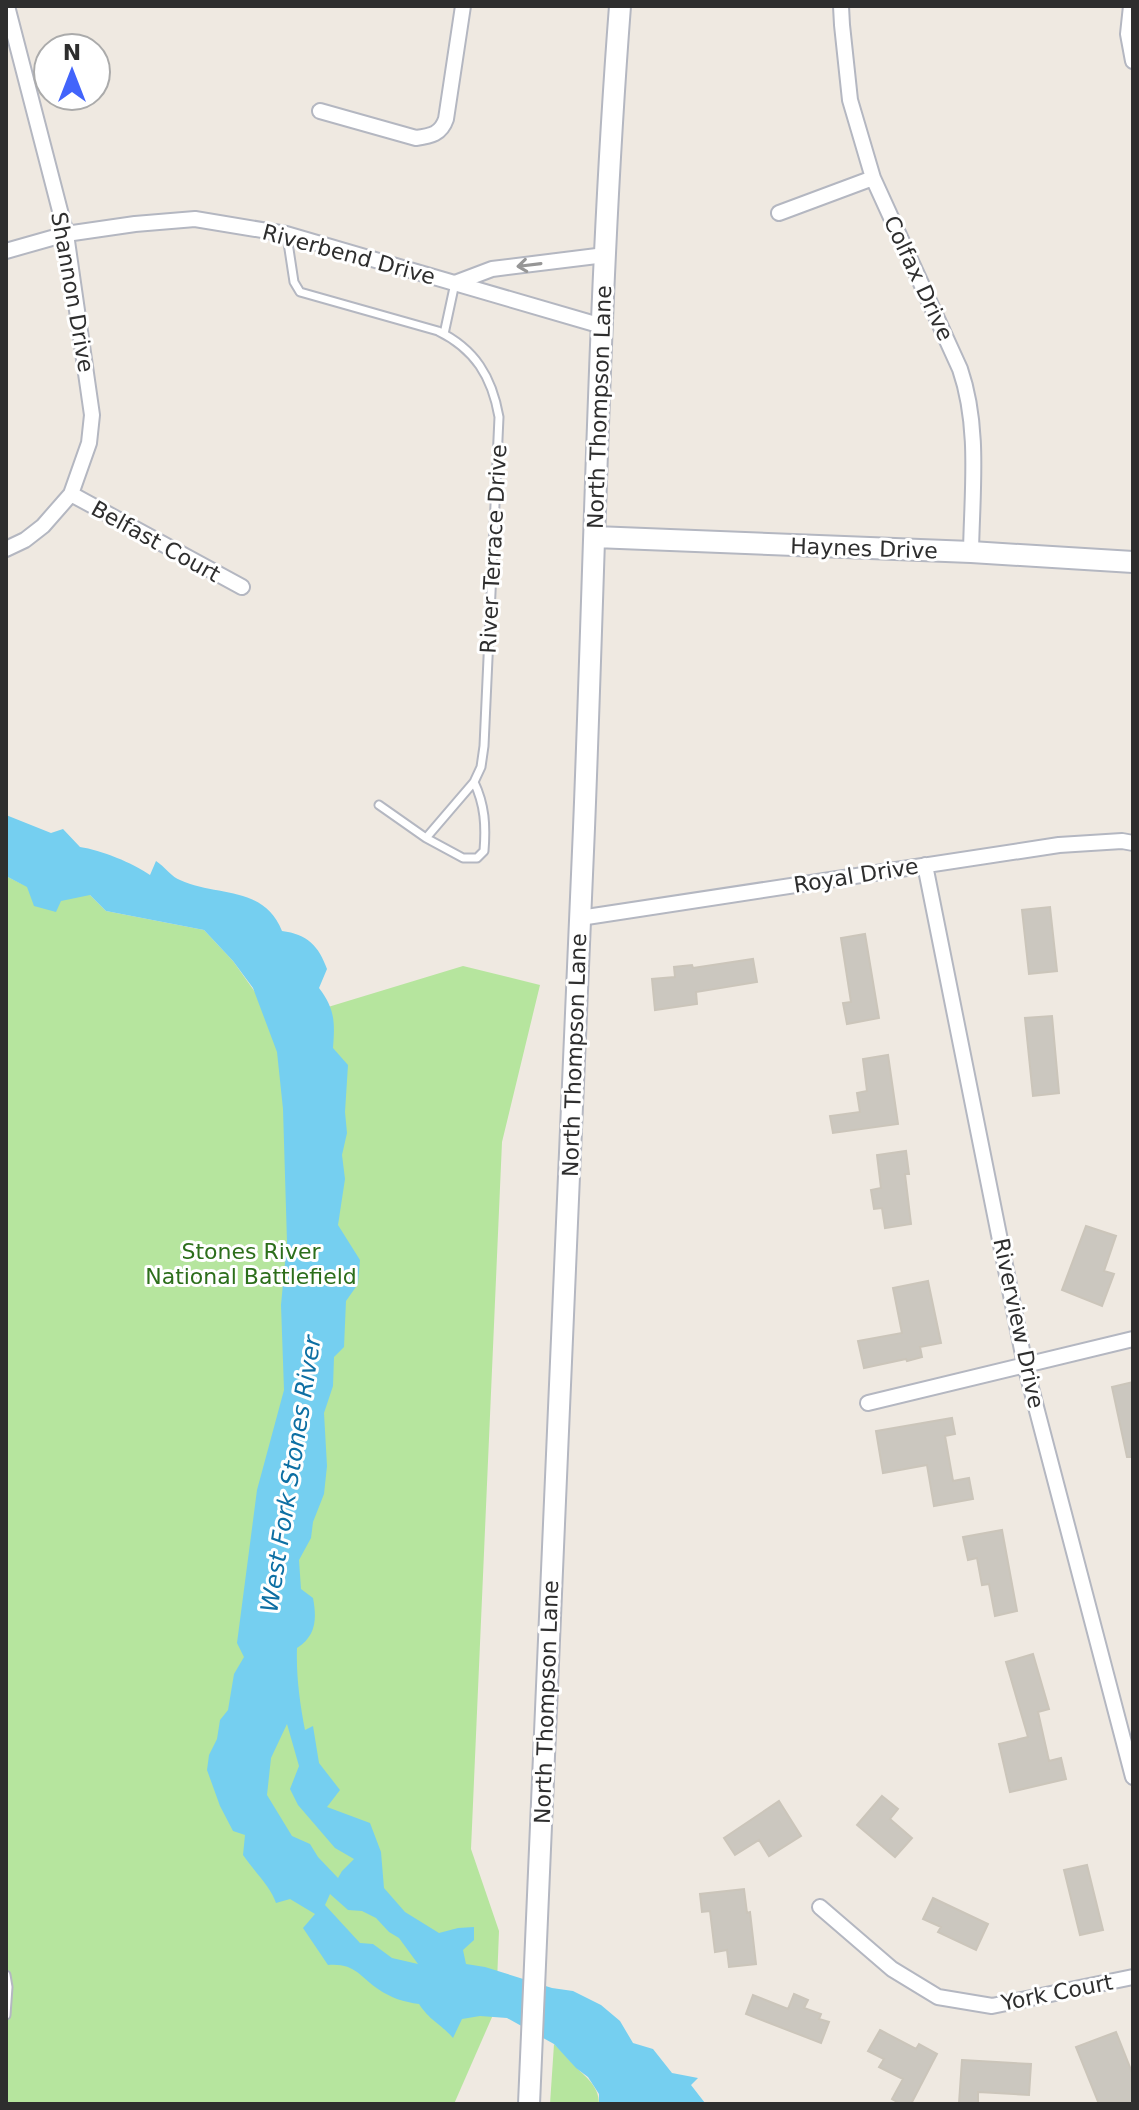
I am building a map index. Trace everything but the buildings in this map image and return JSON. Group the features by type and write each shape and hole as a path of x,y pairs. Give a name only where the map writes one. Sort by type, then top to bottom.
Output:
{"main road":[{"name":"North Thompson Lane","path":"529,2104 610,138 620,6"},
{"name":"Haynes Drive","path":"595,537 971,552 1133,562"}],"street":[{"name":"Shannon Drive","path":"6,549 43,526 71,494 89,443 92,415 66,234 7,6"},
{"path":"320,111 416,138 431,136 443,128 463,6"},
{"name":"Colfax Drive","path":"841,6 850,100 873,178 968,392 972,416 971,552"},
{"path":"1131,6 1128,34 1133,61"},
{"path":"779,213 873,178"},
{"name":"Riverbend Drive","path":"6,251 66,234 195,219 286,234 602,326"},
{"name":"Riverbend Drive","path":"455,283 492,269 605,255"},
{"name":"Belfast Court","path":"71,494 242,587"},
{"name":"Royal Drive","path":"580,918 1059,845 1133,843"},
{"name":"Riverview Drive","path":"925,865 1025,1365 1133,1777"},
{"path":"868,1403 1133,1339"},
{"name":"York Court","path":"820,1907 892,1969 938,1997 992,2006 1133,1977"}],"lane":[{"name":"River Terrace Drive","path":"286,234 294,282 300,292 444,334 470,352 492,386 499,417 481,767 474,782 426,838"},
{"path":"444,334 455,283"},
{"path":"379,805 426,838 463,858 477,858 484,851 486,822 482,798 474,782"},
{"path":"6,1975 6,2015"}],"green space":[{"name":"Stones River National Battlefield","path":"6,876 22,884 90,895 106,911 204,930 282,1021 463,966 540,985 502,1142 471,1849 499,1931 496,2008 454,2104 6,2104"},
{"path":"554,2044 590,2082 597,2092 599,2104 550,2104"}],"water":[{"name":"West Fork Stones River","path":"6,815 51,833 63,829 80,847 116,858 150,875 156,861 180,880 252,899 274,916 282,931 305,938 320,954 327,969 319,988 333,1016 333,1048 348,1065 347,1133 342,1155 345,1179 338,1225 360,1260 358,1284 346,1301 344,1347 334,1357 333,1386 324,1413 327,1466 324,1494 313,1522 311,1538 299,1560 301,1589 313,1598 315,1613 314,1626 308,1638 297,1648 305,1730 313,1726 319,1763 340,1790 327,1807 370,1823 381,1852 384,1888 405,1912 439,1933 474,1927 474,1940 463,1950 466,1964 573,1991 601,2005 620,2021 633,2043 653,2049 672,2073 698,2078 691,2085 705,2103 715,2104 599,2104 599,2094 588,2077 554,2044 507,2018 480,2016 462,2019 453,2038 419,2004 388,1995 351,1968 328,1965 303,1928 315,1914 290,1899 276,1903 243,1855 245,1835 233,1831 207,1770 220,1720 228,1710 234,1674 244,1657 237,1643 257,1490 284,1390 281,1305 287,1242 283,1109 277,1052 253,988 204,930 106,911 90,895 61,901 56,912 34,906 27,887 6,876","holes":["287,1724 299,1766 290,1789 298,1805 335,1848 354,1859 338,1878 310,1844 292,1836 267,1795 271,1758","330,1894 348,1910 362,1911 376,1918 399,1938 418,1964 392,1958 373,1944 360,1943 325,1905"]}]}
